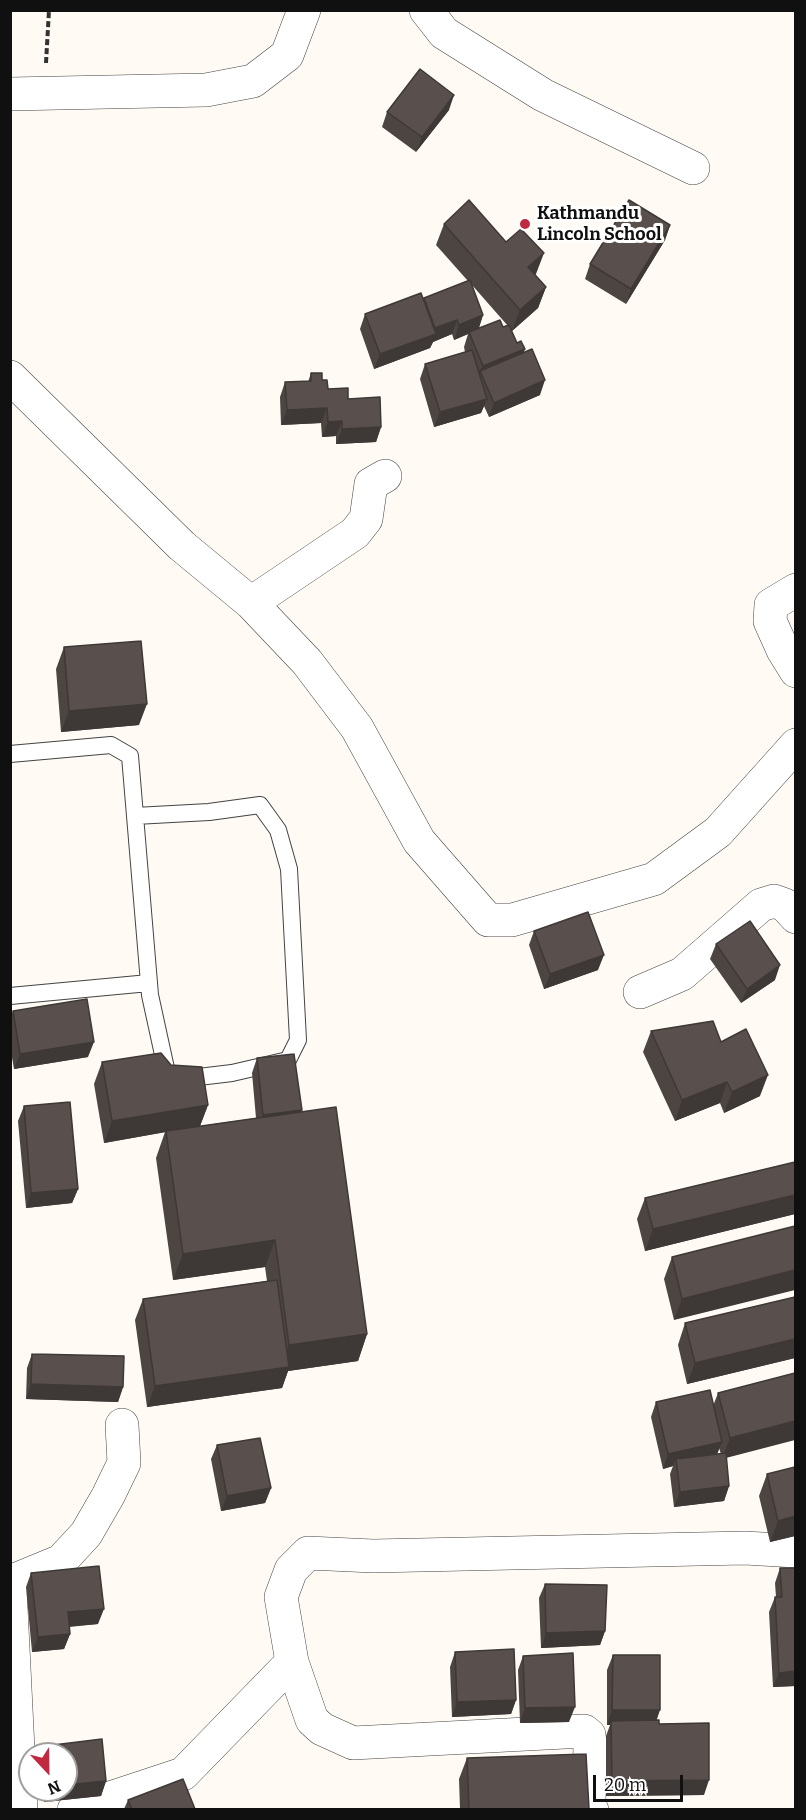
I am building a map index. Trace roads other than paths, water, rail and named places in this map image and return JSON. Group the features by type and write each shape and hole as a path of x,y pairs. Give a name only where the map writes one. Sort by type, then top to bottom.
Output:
{"street":[{"path":"10,94 206,90 253,81 287,55 304,10"},
{"path":"426,10 444,33 543,95 693,168"},
{"path":"10,377 182,546 251,603 307,663 357,728 419,841 488,920 512,920 654,879 718,832 795,745"},
{"path":"251,603 355,533 366,519 370,484 385,476"},
{"path":"795,590 771,605 770,621 795,671"},
{"path":"640,992 682,974 761,905 774,902 785,905 795,917"},
{"path":"10,1582 61,1561 86,1534 124,1463 122,1425"},
{"path":"592,1809 589,1805 590,1743 589,1735 584,1731 353,1743 322,1729 312,1720 292,1662 281,1597 291,1570 308,1553 373,1556 745,1548 795,1551"},
{"path":"10,1587 21,1809"},
{"path":"74,1809 183,1774 292,1662"}],"lane":[{"path":"10,754 111,746 130,756 135,816 149,983 167,1073 183,1079 232,1073 288,1060 298,1040 289,869 278,830 260,805 209,812 135,816"},
{"path":"10,996 149,983"}],"place":[{"name":"Kathmandu Lincoln School","path":"525,224"}]}
